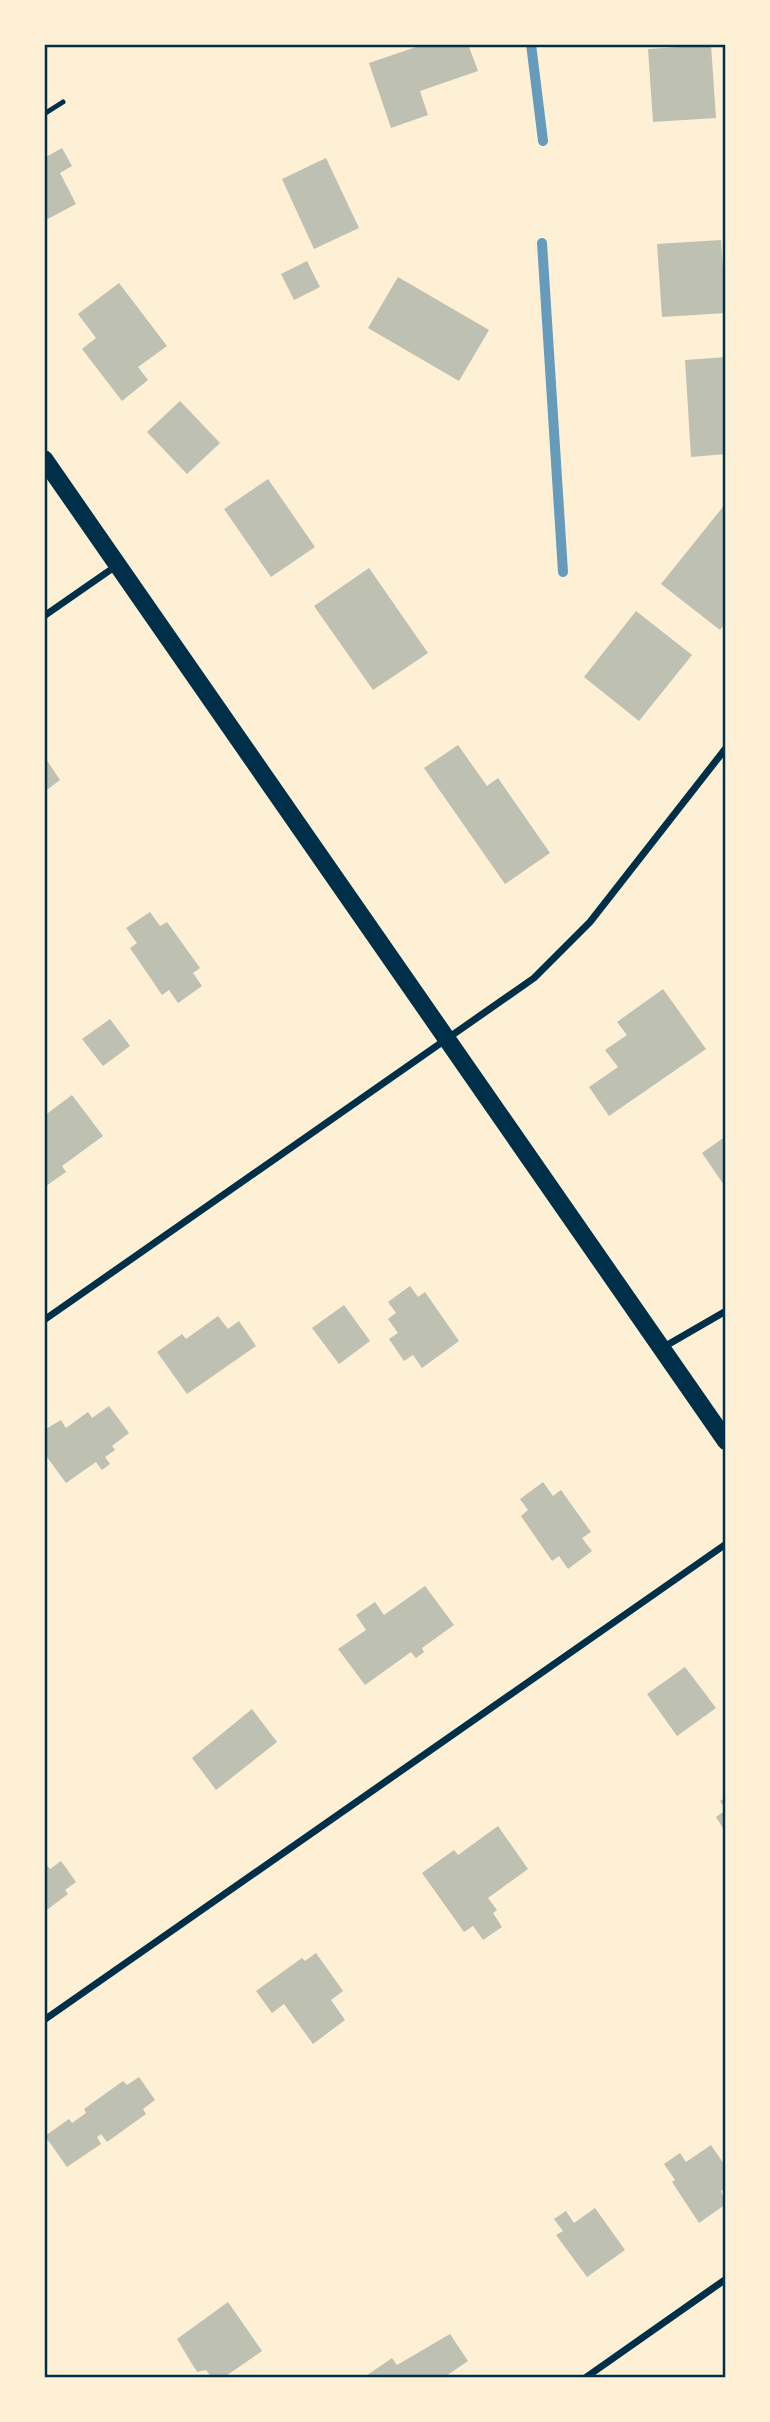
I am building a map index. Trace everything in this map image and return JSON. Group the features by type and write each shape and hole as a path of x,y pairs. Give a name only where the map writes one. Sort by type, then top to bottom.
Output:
{"main road":[{"path":"44,459 726,1441"}],"street":[{"path":"44,616 116,565"},
{"path":"44,1320 534,978 590,922 726,748"},
{"path":"661,1348 726,1311"},
{"path":"44,2020 726,1544"},
{"path":"585,2378 726,2279"}],"lane":[{"path":"44,114 63,102"}],"building":[{"path":"425,44 468,44 478,71 420,91 428,115 391,128 369,63"},
{"path":"711,45 716,118 653,122 648,49"},
{"path":"62,148 72,166 60,173 76,204 44,221 44,158"},
{"path":"326,158 359,228 314,249 282,179"},
{"path":"721,240 726,313 662,317 657,244"},
{"path":"307,261 320,287 294,300 281,274"},
{"path":"398,277 489,330 459,381 368,328"},
{"path":"119,283 167,346 138,367 148,380 122,401 82,349 96,338 78,314"},
{"path":"726,357 726,454 691,457 685,360"},
{"path":"180,401 220,443 187,474 147,432"},
{"path":"268,479 315,547 271,577 224,509"},
{"path":"726,503 726,622 720,630 661,584"},
{"path":"369,568 428,653 373,690 314,606"},
{"path":"636,611 692,655 639,721 584,677"},
{"path":"458,745 487,786 498,778 550,853 505,884 424,768"},
{"path":"44,756 60,780 44,792"},
{"path":"150,912 160,926 167,922 200,968 193,973 202,986 178,1003 169,990 162,995 130,948 137,943 126,928"},
{"path":"663,989 706,1049 609,1116 589,1087 618,1067 605,1050 627,1035 617,1022"},
{"path":"110,1019 130,1046 103,1066 82,1039"},
{"path":"72,1095 103,1136 62,1166 66,1172 46,1186 44,1116"},
{"path":"726,1136 726,1188 702,1153"},
{"path":"410,1286 418,1297 425,1292 459,1341 422,1368 413,1355 404,1361 389,1339 398,1333 388,1319 396,1313 388,1302"},
{"path":"344,1305 370,1341 339,1364 312,1328"},
{"path":"218,1316 228,1329 239,1321 256,1346 187,1394 157,1352 182,1334 186,1339"},
{"path":"109,1406 129,1433 112,1446 115,1450 105,1457 110,1464 102,1470 96,1462 66,1483 44,1453 44,1430 61,1420 66,1428 88,1412 92,1418"},
{"path":"543,1482 553,1496 561,1490 591,1532 582,1538 592,1551 568,1569 559,1556 552,1561 521,1516 528,1510 520,1499"},
{"path":"425,1586 454,1625 422,1648 424,1652 416,1658 411,1652 365,1685 338,1649 366,1630 356,1615 375,1602 384,1615"},
{"path":"685,1667 716,1708 677,1736 647,1694"},
{"path":"252,1709 277,1742 216,1790 192,1758"},
{"path":"726,1797 726,1810 720,1801"},
{"path":"726,1810 726,1833 716,1817"},
{"path":"498,1826 528,1869 488,1898 497,1910 493,1913 502,1927 483,1940 473,1926 464,1932 422,1873 454,1850 458,1855"},
{"path":"44,1861 50,1869 61,1861 76,1882 65,1890 68,1894 44,1912"},
{"path":"316,1953 343,1991 331,2000 345,2020 313,2044 284,2004 272,2013 256,1991 302,1958 305,1961"},
{"path":"139,2077 155,2100 143,2109 146,2114 107,2142 101,2134 97,2137 101,2144 67,2167 45,2136 69,2119 72,2123 86,2113 84,2109 123,2081 127,2085"},
{"path":"711,2145 726,2167 726,2188 721,2191 726,2204 699,2223 672,2182 675,2180 664,2164 680,2153 686,2162"},
{"path":"595,2208 625,2250 587,2277 556,2235 563,2231 554,2219 566,2211 574,2223"},
{"path":"228,2302 262,2351 223,2378 212,2378 206,2370 197,2372 177,2339"},
{"path":"450,2334 468,2361 443,2378 363,2378 392,2358 397,2365"}],"waterway":[{"path":"531,44 543,141"},
{"path":"542,243 563,572"}]}
